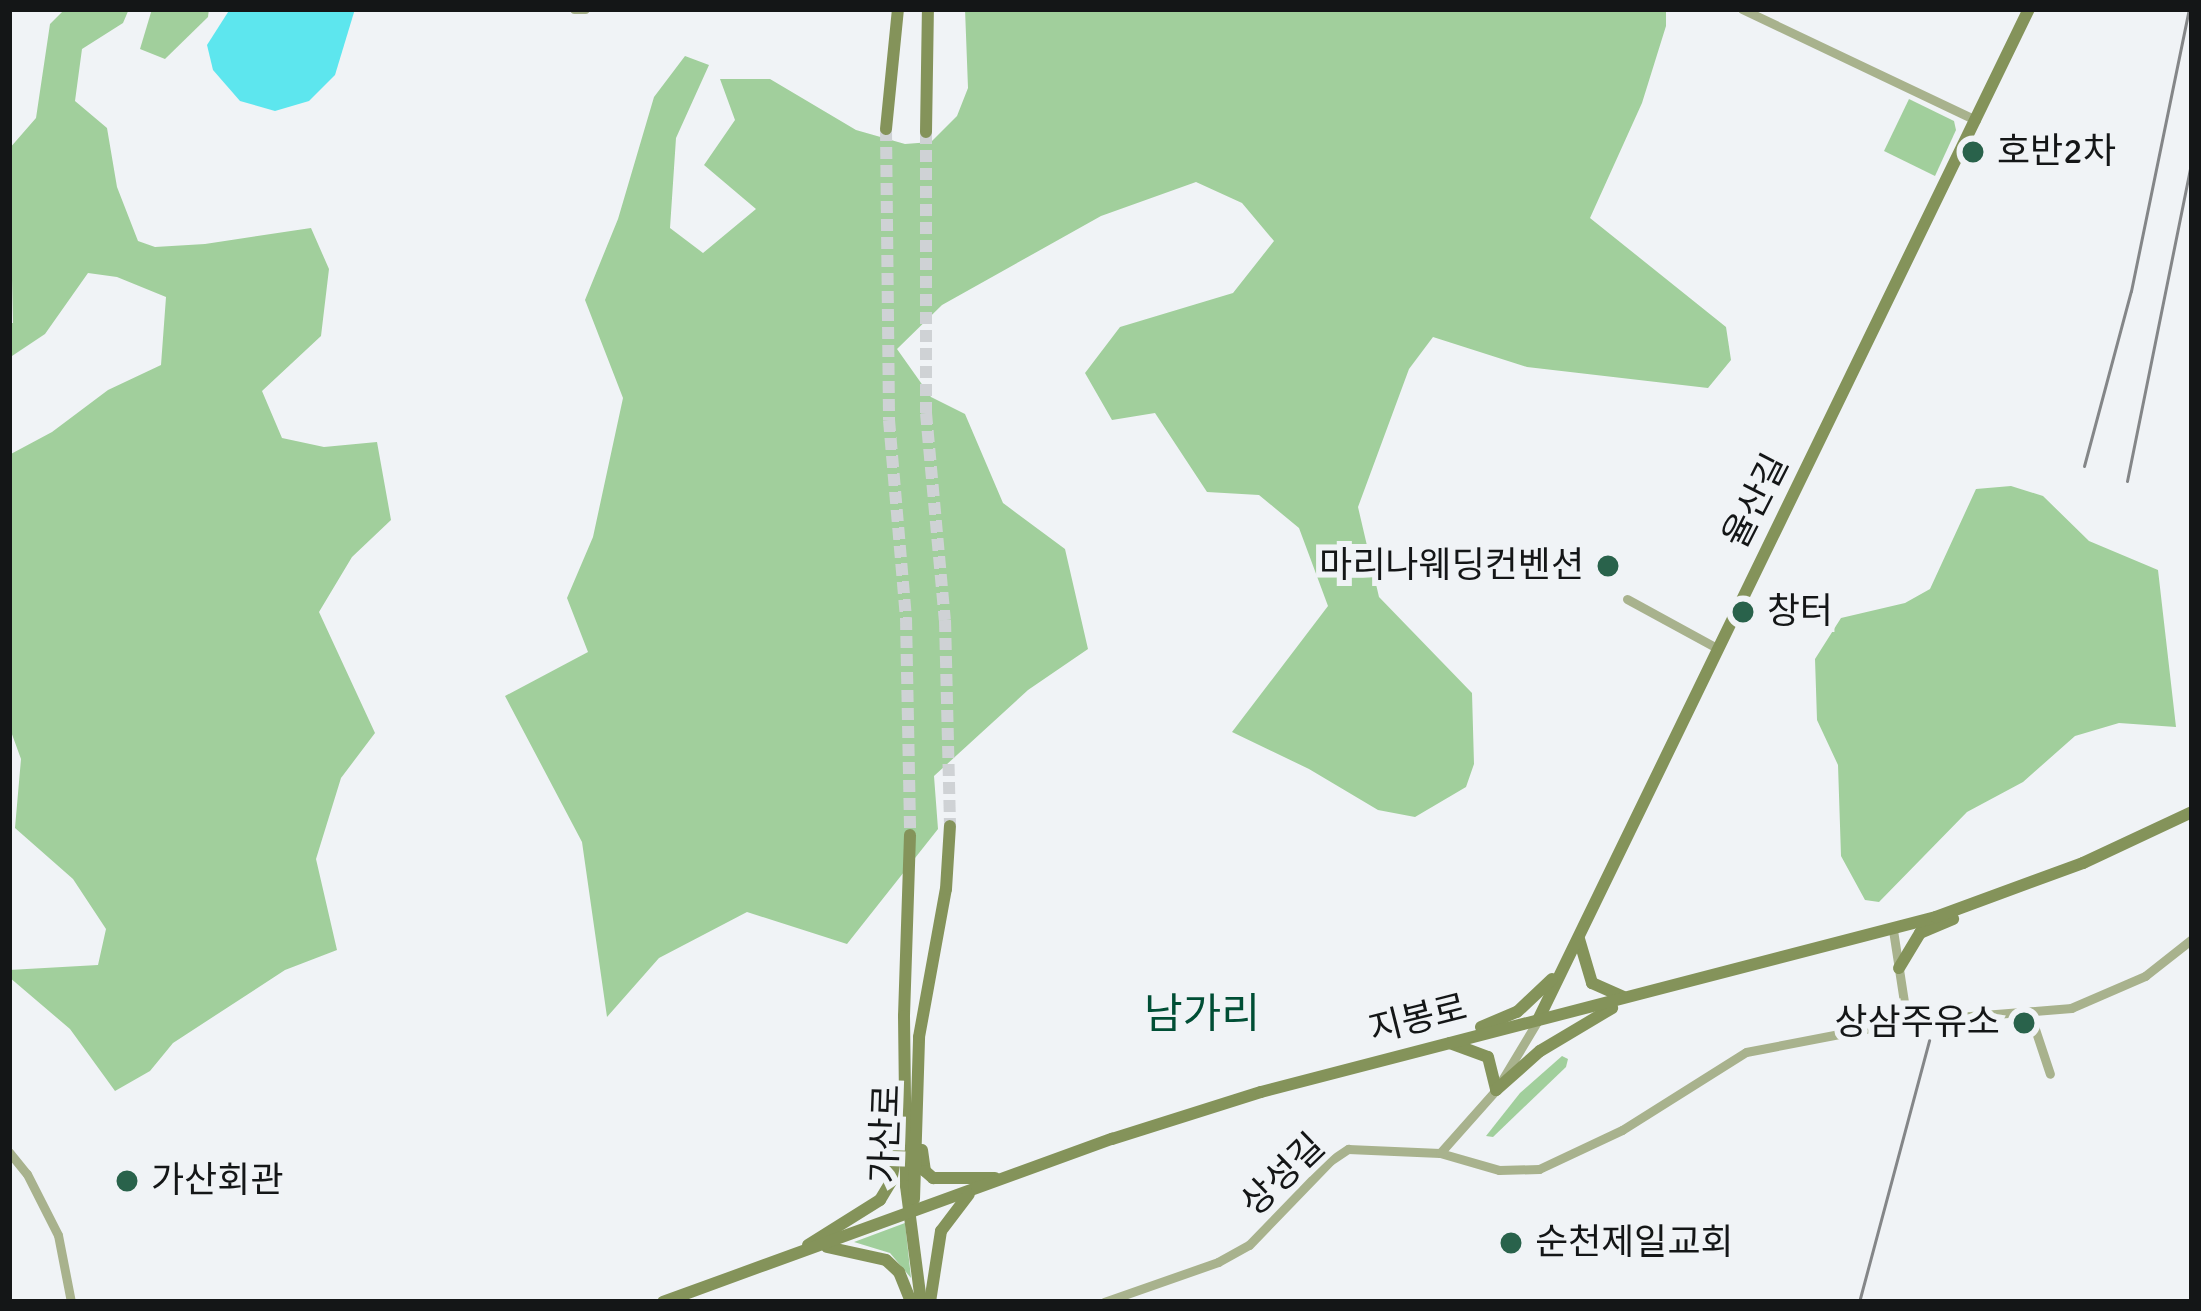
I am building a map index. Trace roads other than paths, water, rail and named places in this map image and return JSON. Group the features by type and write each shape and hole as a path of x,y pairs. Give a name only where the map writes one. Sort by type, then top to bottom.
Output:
{"main road":[{"path":"886,129 898,9"},
{"path":"926,132 928,9"},
{"name":"율산길","path":"1538,1020 2029,9"},
{"name":"지봉로","path":"663,1302 1261,1092 1893,930 1982,902 2192,812"},
{"name":"가산로","path":"911,1088 946,889 950,826"},
{"name":"가산로","path":"910,835 911,1088 906,1186 912,1213 916,1302"},
{"path":"1899,968 1920,933 1982,902"},
{"path":"1579,938 1592,983 1628,999"},
{"path":"1445,1042 1529,1004 1579,938"},
{"path":"1496,1090 1540,1051 1628,999"},
{"path":"1445,1042 1481,1051 1493,1065 1496,1090"},
{"path":"911,1088 928,1175 1008,1178"},
{"path":"789,1257 874,1206 886,1192 911,1088"},
{"path":"930,1302 941,1232 970,1192"},
{"path":"820,1246 886,1260 899,1272 916,1302"}],"street":[{"path":"574,9 585,9"},
{"path":"1742,9 1976,120"},
{"path":"1627,599 1717,648"},
{"path":"1893,930 1907,1021"},
{"name":"상성길","path":"1104,1302 1217,1262 1249,1245 1348,1149 1440,1153 1499,1170 1539,1168 1622,1130 1746,1052 1907,1021 2072,1008 2158,968 2192,939"},
{"path":"2030,1014 2050,1074"},
{"path":"1440,1153 1496,1090 1538,1020"},
{"path":"9,1152 27,1174 58,1235 71,1302"}],"water":[{"path":"230,9 355,9 335,75 309,101 275,111 240,101 213,70 207,45"}],"tunnel":[{"path":"886,129 889,420 906,618 910,835"},
{"path":"926,132 926,413 945,620 950,826"}],"railway":[{"path":"2084,466 2131,291 2189,9"},
{"path":"2127,481 2192,158"},
{"path":"1859,1302 1929,1040"}],"place":[{"name":"호반2차","path":"1973,152"},
{"name":"마리나웨딩컨벤션","path":"1608,566"},
{"name":"창터","path":"1743,612"},
{"name":"상삼주유소","path":"2024,1023"},
{"name":"가산회관","path":"127,1181"},
{"name":"순천제일교회","path":"1511,1243"}],"district":[{"name":"남가리","path":"1202,1015"}]}
